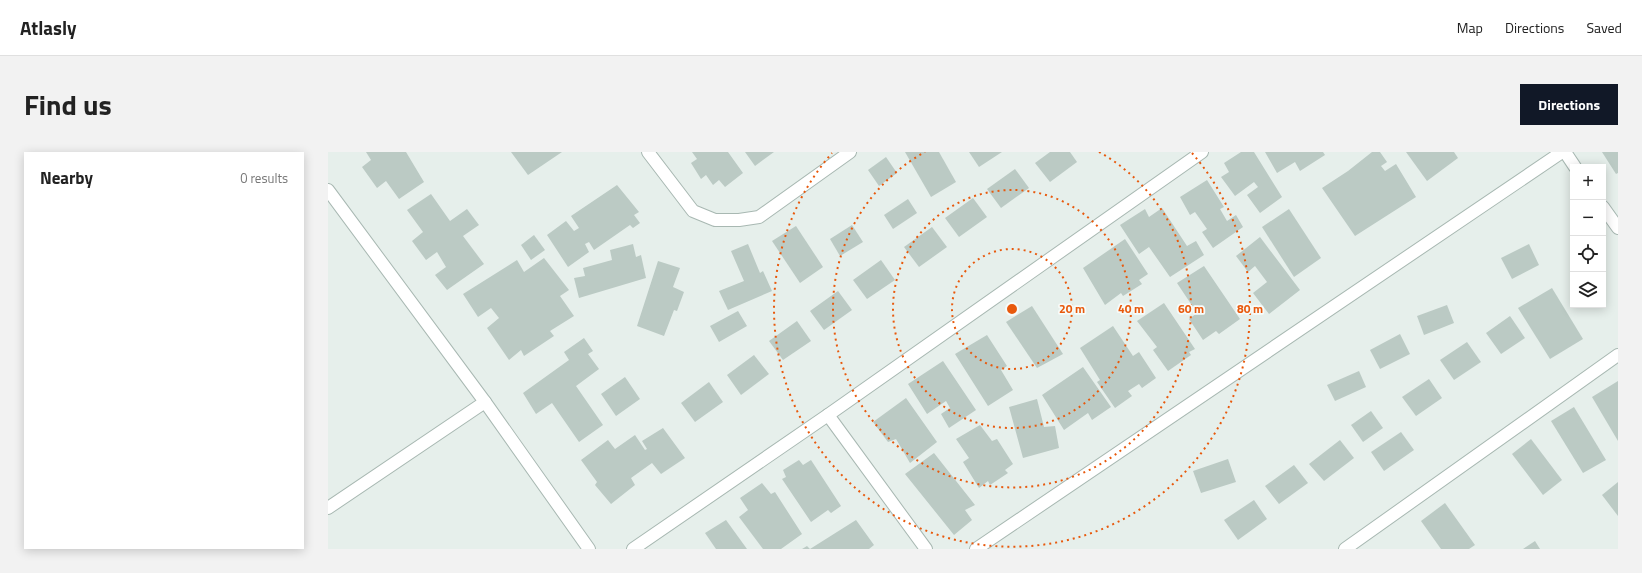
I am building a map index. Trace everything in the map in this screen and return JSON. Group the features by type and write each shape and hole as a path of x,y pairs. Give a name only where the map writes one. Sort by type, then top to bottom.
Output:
{"street":[{"path":"648,152 693,211 715,220 739,220 759,217 850,152"},
{"path":"633,549 828,415 1202,152"},
{"path":"976,549 1563,152 1573,164"},
{"path":"328,190 485,402 589,549"},
{"path":"1606,211 1618,228"},
{"path":"1345,549 1618,355"},
{"path":"328,508 485,402"},
{"path":"828,415 926,549"}],"building":[{"path":"366,152 406,152 424,182 399,199 386,181 377,188 362,167 371,160"},
{"path":"511,152 562,152 528,175"},
{"path":"692,152 728,152 743,173 725,187 719,180 713,185 706,175 701,179 691,163 697,159"},
{"path":"745,152 774,152 755,166"},
{"path":"905,152 939,152 956,182 931,197"},
{"path":"969,152 1002,152 979,167"},
{"path":"1050,152 1070,152 1077,162 1050,182 1035,163"},
{"path":"1241,152 1254,152 1282,197 1260,213 1247,195 1258,187 1254,182 1235,196 1221,177 1229,172 1224,163"},
{"path":"1265,152 1323,152 1325,155 1300,171 1295,162 1277,173"},
{"path":"1372,152 1380,152 1387,162 1381,166 1385,171 1396,164 1416,197 1355,236 1322,188 1348,171"},
{"path":"1406,152 1454,152 1458,158 1427,181"},
{"path":"1602,152 1618,152 1618,173 1616,174"},
{"path":"886,157 897,173 879,186 868,170"},
{"path":"1015,169 1029,188 1001,208 987,189"},
{"path":"1207,180 1224,207 1220,209 1227,221 1236,215 1243,227 1213,248 1202,232 1207,229 1195,212 1190,215 1180,197"},
{"path":"617,185 639,212 634,215 640,223 633,228 630,225 594,250 589,242 585,244 589,252 568,267 547,235 566,221 574,231 579,228 571,216"},
{"path":"431,194 450,221 467,209 479,225 463,236 484,264 447,290 435,275 446,267 437,252 426,260 412,241 423,232 407,210"},
{"path":"973,198 987,217 959,237 945,218"},
{"path":"908,199 917,213 893,229 884,215"},
{"path":"1162,208 1187,246 1196,241 1204,255 1170,277 1149,247 1139,254 1120,225 1145,209 1149,217"},
{"path":"1289,209 1321,258 1294,277 1262,227"},
{"path":"852,225 863,242 840,256 830,239"},
{"path":"796,226 823,267 800,283 772,241"},
{"path":"932,227 947,247 919,267 904,247"},
{"path":"534,235 545,250 531,260 521,245"},
{"path":"1260,237 1300,290 1269,314 1253,293 1267,282 1255,266 1248,272 1236,256"},
{"path":"1125,239 1148,274 1139,280 1142,284 1123,296 1121,293 1105,305 1083,268"},
{"path":"633,244 636,257 641,255 646,278 579,298 574,278 585,276 583,268 612,260 610,250"},
{"path":"748,244 760,273 763,271 772,291 728,310 719,291 744,281 731,251"},
{"path":"1529,244 1539,265 1512,279 1501,258"},
{"path":"544,258 569,290 560,296 574,316 550,331 554,336 524,356 521,350 509,360 487,328 499,318 491,308 478,317 463,294 517,260 524,272"},
{"path":"881,260 895,280 867,299 853,280"},
{"path":"658,261 680,268 673,287 684,292 677,311 674,310 664,336 637,326"},
{"path":"1204,266 1240,319 1219,334 1216,331 1203,340 1189,319 1197,313 1177,283"},
{"path":"1552,288 1583,339 1550,359 1518,308"},
{"path":"838,291 852,310 824,330 810,311"},
{"path":"1164,303 1195,349 1189,352 1191,355 1168,371 1153,350 1157,347 1137,321"},
{"path":"1447,305 1454,323 1424,335 1417,316"},
{"path":"1032,306 1063,354 1037,368 1006,322"},
{"path":"738,311 747,326 719,342 710,326"},
{"path":"1510,316 1525,338 1501,354 1486,333"},
{"path":"797,321 811,341 783,360 769,341"},
{"path":"1113,326 1133,356 1139,352 1156,378 1142,388 1139,384 1128,391 1132,396 1115,408 1097,382 1100,380 1080,348"},
{"path":"1400,334 1410,354 1380,369 1370,350"},
{"path":"987,335 1007,366 1001,370 1013,390 988,406 955,354"},
{"path":"584,338 593,351 588,354 599,369 576,386 603,425 579,442 552,403 536,414 523,393 569,360 564,352"},
{"path":"1467,342 1481,362 1454,380 1440,360"},
{"path":"754,355 769,374 741,395 727,375"},
{"path":"943,361 976,410 949,428 941,414 950,408 946,401 927,414 908,384"},
{"path":"1083,367 1111,407 1092,420 1088,413 1064,430 1042,395"},
{"path":"1359,371 1366,387 1335,401 1327,385"},
{"path":"625,377 640,399 616,416 601,394"},
{"path":"1429,379 1442,398 1416,416 1402,397"},
{"path":"1618,381 1618,441 1592,397"},
{"path":"709,382 723,402 695,422 681,403"},
{"path":"906,398 937,442 910,463 896,439 888,442 873,422"},
{"path":"1037,399 1044,427 1055,426 1059,448 1023,458 1009,407"},
{"path":"1574,407 1606,460 1583,473 1551,421"},
{"path":"1371,411 1383,428 1363,442 1351,425"},
{"path":"980,425 992,441 997,439 1013,464 1005,470 1008,473 990,485 988,481 979,488 963,462 969,458 956,439"},
{"path":"663,428 685,458 661,474 652,463 631,478 635,485 611,504 595,485 597,482 581,460 608,440 615,449 635,435 645,450 647,449 642,441"},
{"path":"1401,432 1414,450 1384,471 1371,452"},
{"path":"1531,439 1562,480 1543,495 1512,454"},
{"path":"1340,440 1354,458 1324,481 1309,464"},
{"path":"934,453 975,505 965,510 972,520 954,535 905,474"},
{"path":"1228,459 1236,482 1201,493 1193,471"},
{"path":"799,460 803,465 811,460 841,506 831,513 828,510 811,522 782,479 786,477 783,470"},
{"path":"1294,465 1308,483 1279,504 1265,486"},
{"path":"1618,482 1618,516 1602,495"},
{"path":"762,483 771,494 775,492 802,534 781,549 763,549 739,517 748,510 740,498"},
{"path":"1254,500 1267,519 1238,540 1224,520"},
{"path":"1445,503 1475,545 1469,549 1441,549 1421,521"},
{"path":"726,520 747,549 716,549 705,533"},
{"path":"856,520 874,545 869,549 810,549"},
{"path":"1535,541 1540,549 1523,549"},
{"path":"807,546 810,549 802,549"}]}
